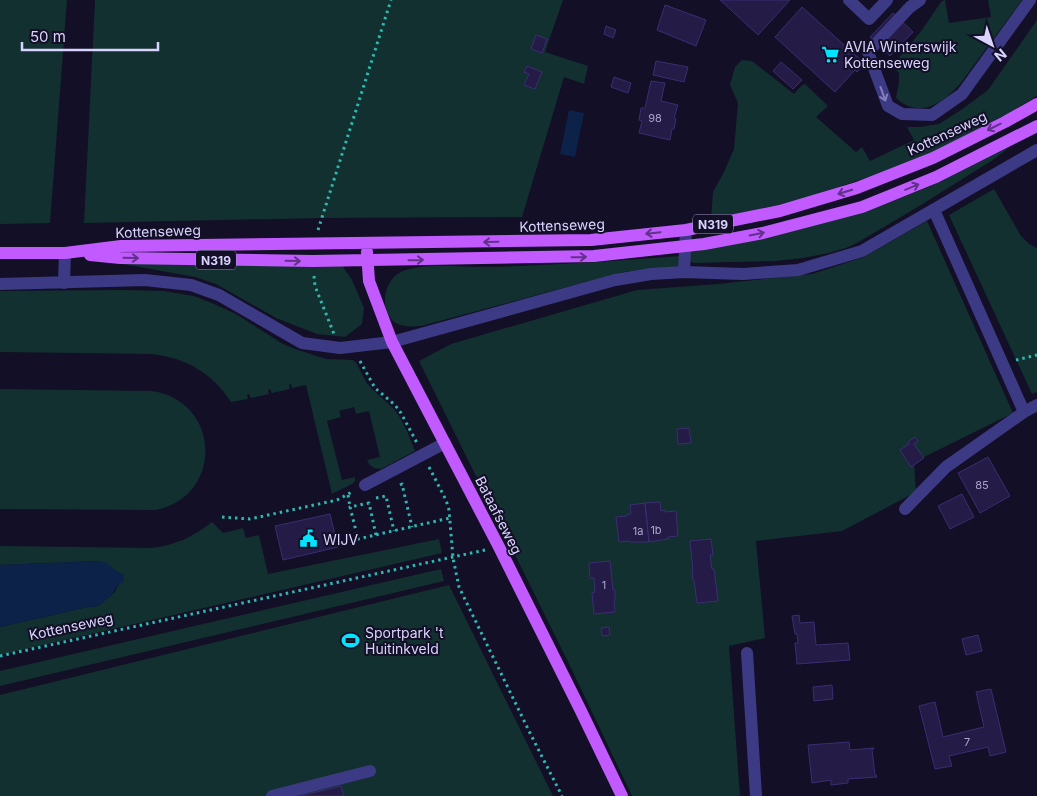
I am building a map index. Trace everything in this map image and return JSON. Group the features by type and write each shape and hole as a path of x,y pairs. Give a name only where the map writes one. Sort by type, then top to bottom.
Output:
{"main road":[{"name":"Kottenseweg","path":"0,253 65,252 121,246 591,240 686,230 780,211 857,188 933,158 1006,122 1037,104"},
{"name":"Kottenseweg","path":"65,252 120,258 367,261 594,256 686,246 763,233 862,207 936,177 1037,126"},
{"name":"Bataafseweg","path":"367,242 369,280 392,342 499,547 622,796"}],"street":[{"path":"849,0 869,19 887,0"},
{"path":"920,0 910,7 868,52 888,106 902,114 932,115 962,94 1030,0"},
{"path":"0,284 145,280 190,285 219,295 302,343 340,348 392,342 615,280 651,274 684,272 742,274 798,270 862,251 1037,150"},
{"path":"934,210 1024,412"},
{"path":"684,272 686,230"},
{"path":"64,283 65,252"},
{"path":"905,509 946,467 1037,404"},
{"path":"365,485 445,443"},
{"path":"747,653 756,796"},
{"path":"272,796 370,772"}],"path":[{"path":"314,243 391,0"},
{"path":"313,261 315,286 340,348"},
{"path":"353,347 375,388 395,405 401,413 446,500 450,518 453,558 459,587 562,796"},
{"path":"1003,364 1037,355"},
{"path":"393,486 402,484 412,527"},
{"path":"222,517 250,519 337,500 365,485"},
{"path":"384,489 394,531"},
{"path":"348,495 358,539 450,518"},
{"path":"350,507 386,496"},
{"path":"369,502 376,535"},
{"name":"Kottenseweg","path":"0,656 499,547"}],"green space":[{"path":"0,0 67,0 50,223 0,224"},
{"path":"95,0 563,0 545,52 588,66 584,84 564,77 522,217 321,218 84,223"},
{"path":"944,0 949,23 991,17 988,0 1022,0 960,84 946,98 930,106 922,108 913,107 896,98 899,73 893,67"},
{"path":"1037,20 1037,96 930,154 890,170 792,202 711,219 713,192 734,149 738,103 730,85 735,67 742,60 752,61 794,94 805,84 828,106 816,117 856,152 862,147 870,161 914,140 907,127 939,124 988,90"},
{"path":"1011,146 996,158 916,208 846,248 803,258 775,261 694,263 690,261 691,250 888,203 931,186"},
{"path":"994,189 1021,236 1029,244 1037,248 1037,392 1032,394 949,215"},
{"path":"927,221 1013,413 914,462 916,492 842,531 756,541 765,638 729,646 740,796 632,796 571,668 419,361 451,344 637,290 812,274 864,257"},
{"path":"680,256 678,268 623,272 421,326 398,324 392,320 385,307 386,291 393,278 406,270 427,266 540,265"},
{"path":"101,260 342,264 352,280 364,308 362,324 345,337 317,334 276,318 216,284 195,277"},
{"path":"0,291 163,291 194,296 236,314 283,344 295,349 326,359 353,360 366,382 399,416 415,451 381,469 372,467 367,460 380,457 369,411 356,414 354,407 339,411 341,417 327,421 342,480 355,477 355,481 332,494 306,385 292,388 291,384 289,385 290,389 272,393 270,389 268,390 269,394 251,398 247,394 248,399 231,402 207,375 187,363 164,356 152,354 0,352"},
{"path":"0,389 152,391 175,398 191,412 202,429 205,449 203,469 194,487 178,501 156,510 0,509"},
{"path":"212,522 223,533 243,528 246,538 259,535 268,574 439,539 442,553 0,655 0,627 98,606 115,592 118,585 123,581 115,570 99,561 0,565 0,546 150,548 183,540"},
{"path":"441,569 444,581 0,686 0,671"},
{"name":"Sportpark 't Huitinkveld","path":"449,585 553,796 0,796 0,695"}],"water":[{"path":"569,110 584,113 575,157 560,154"},
{"path":"99,561 107,563 124,575 124,581 118,585 111,596 98,606 0,627 0,565"}],"building":[{"path":"720,0 790,0 758,35"},
{"path":"665,5 706,20 696,46 657,30"},
{"path":"802,7 863,62 863,66 857,72 855,70 835,92 775,37"},
{"path":"893,13 913,32 890,56 870,37"},
{"path":"606,26 616,30 613,38 604,34"},
{"path":"536,35 547,39 542,53 531,49"},
{"path":"656,61 688,67 684,82 653,75"},
{"path":"781,62 802,80 793,89 773,71"},
{"path":"527,66 542,72 535,89 524,85 529,74 524,72"},
{"path":"614,77 631,83 628,93 611,87"},
{"path":"651,81 665,83 661,101 678,105 670,140 639,133 642,121 639,120 641,108 645,108"},
{"path":"689,428 691,443 678,444 677,429"},
{"path":"915,437 918,441 914,444 924,458 911,467 900,450"},
{"path":"988,457 1010,496 980,513 958,473"},
{"path":"962,494 974,517 950,529 938,506"},
{"path":"660,502 661,511 676,511 678,536 649,542 645,503"},
{"path":"645,503 649,542 619,542 616,517 631,514 630,505"},
{"path":"330,514 338,547 283,560 275,526"},
{"path":"711,539 713,555 710,555 712,569 714,569 718,601 697,603 690,541"},
{"path":"610,561 613,590 615,590 615,612 594,614 592,593 595,592 594,578 590,578 589,563"},
{"path":"799,615 800,623 814,622 816,645 848,643 850,660 797,664 795,643 798,643 792,616"},
{"path":"609,627 610,635 602,636 601,628"},
{"path":"978,635 982,651 966,655 962,639"},
{"path":"832,685 833,699 814,701 813,687"},
{"path":"991,689 1006,752 990,756 988,747 949,756 952,766 935,769 919,706 935,702 943,737 984,727 976,692"},
{"path":"849,742 850,750 874,748 872,749 875,775 877,777 848,779 848,783 831,785 831,780 812,783 808,745"},
{"path":"341,786 344,796 300,796"}],"place":[{"name":"AVIA Winterswijk Kottenseweg","path":"830,54"},
{"name":"WIJV","path":"309,539"},
{"name":"Sportpark 't Huitinkveld","path":"351,640"}]}
